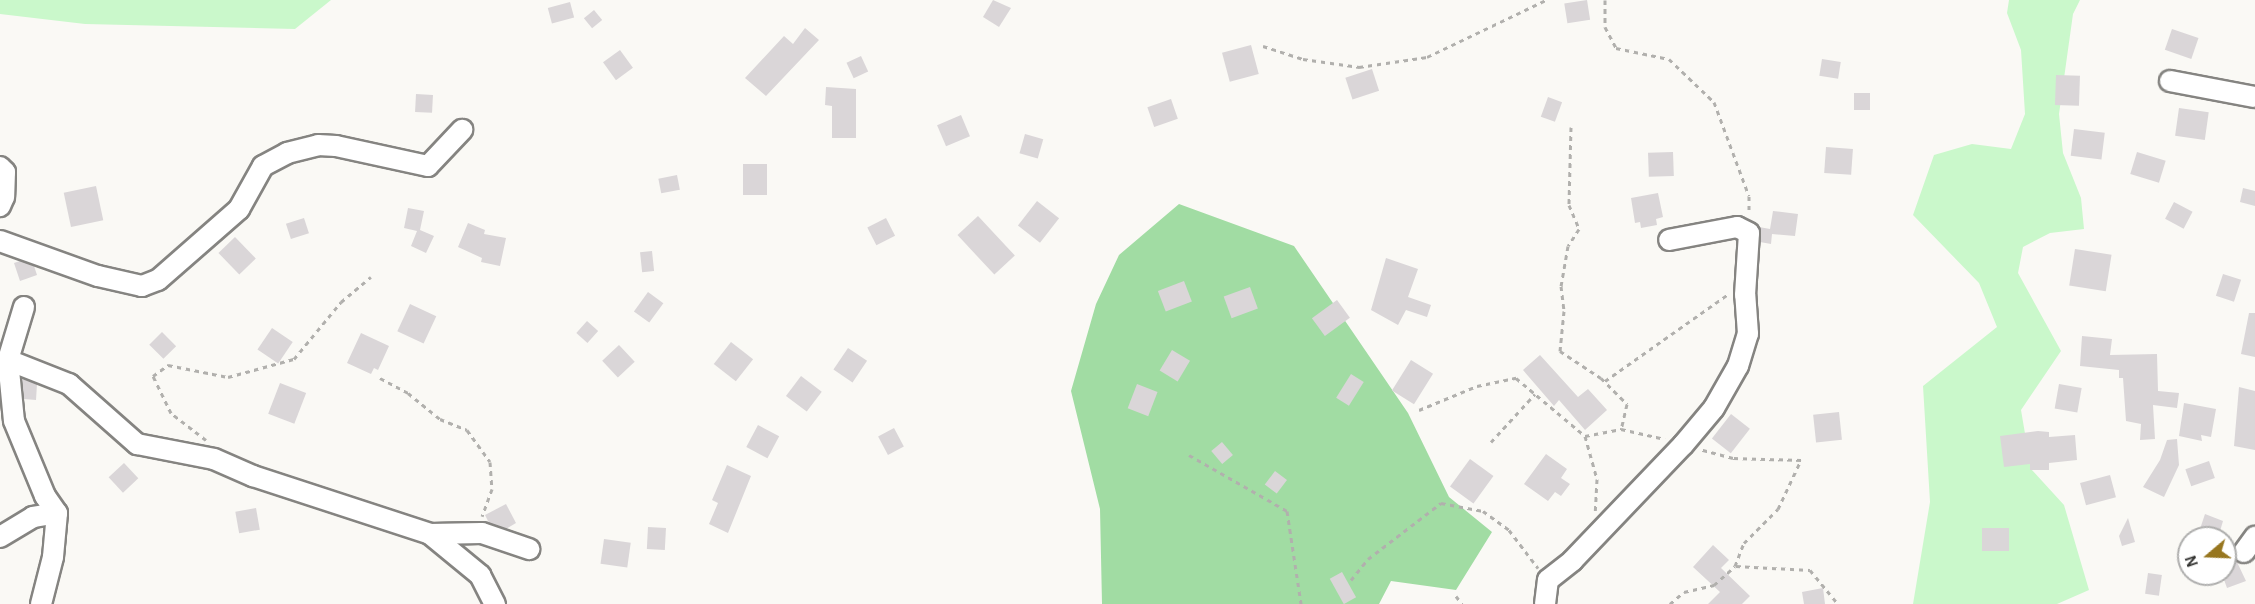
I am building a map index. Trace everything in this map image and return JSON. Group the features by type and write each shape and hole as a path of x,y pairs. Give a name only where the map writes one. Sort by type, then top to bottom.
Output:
{"street":[{"path":"2170,81 2255,98"},
{"path":"0,241 98,276 142,286 158,280 239,209 263,166 287,153 318,144 428,166 462,129"},
{"path":"0,167 5,172 0,206"},
{"path":"1545,604 1548,580 1572,561 1683,445 1714,408 1738,366 1748,334 1749,233 1737,227 1669,240"},
{"path":"24,307 4,362 12,382 14,421 45,496 57,513 53,557 41,604"},
{"path":"4,362 69,384 137,444 214,459 254,476 430,534 482,533 529,549"},
{"path":"0,537 33,517 57,513"},
{"path":"430,534 480,574 495,604"}],"path":[{"path":"1263,46 1303,59 1359,67 1427,57 1546,0"},
{"path":"1605,0 1605,27 1616,48 1669,59 1714,102 1749,196 1749,233"},
{"path":"1571,127 1569,205 1580,229 1568,246 1561,286 1564,311 1560,351 1605,381 1627,404 1621,429"},
{"path":"209,442 171,413 153,376 168,365 228,377 294,359 340,302 371,277"},
{"path":"1605,381 1747,279"},
{"path":"380,378 408,393 440,419 467,430 490,462 492,489 482,512 482,533"},
{"path":"1419,410 1477,386 1516,378 1585,436 1597,479 1593,537"},
{"path":"1491,442 1535,394"},
{"path":"1585,436 1621,429 1734,458 1801,460 1778,509 1744,543 1736,566 1714,585 1684,592 1670,604"},
{"path":"1189,455 1287,512 1301,604"},
{"path":"1352,580 1368,559 1441,503 1483,511 1509,530 1548,580"},
{"path":"1736,566 1810,570 1838,604"},
{"path":"1456,596 1462,604"}],"green space":[{"path":"0,0 331,0 295,29 85,24 0,14"},
{"path":"2009,0 2080,0 2073,14 2059,114 2063,153 2081,198 2084,229 2050,233 2023,247 2018,273 2061,351 2021,410 2031,469 2064,505 2089,590 2057,604 1913,604 1930,502 1923,386 1997,327 1979,283 1913,215 1934,155 1972,144 2011,149 2025,114 2021,50 2007,13"},
{"path":"1179,204 1294,246 1408,413 1449,497 1492,532 1456,590 1391,581 1379,604 1102,604 1100,509 1071,391 1096,304 1119,255"}],"building":[{"path":"993,0 1011,8 999,27 983,17"},
{"path":"1587,0 1590,20 1567,23 1564,4"},
{"path":"570,2 574,17 552,23 548,8"},
{"path":"594,10 602,20 592,28 584,18"},
{"path":"805,28 819,40 766,96 745,78 784,36 793,44"},
{"path":"2172,29 2198,38 2191,59 2165,50"},
{"path":"1251,45 1259,74 1230,82 1222,53"},
{"path":"620,50 633,68 616,80 603,62"},
{"path":"861,56 868,71 854,78 846,63"},
{"path":"1822,59 1841,62 1838,79 1819,76"},
{"path":"1372,69 1379,91 1352,100 1345,78"},
{"path":"2056,75 2080,76 2079,106 2055,105"},
{"path":"826,87 856,89 856,138 832,138 832,106 825,105"},
{"path":"1854,93 1870,93 1870,110 1854,110"},
{"path":"416,94 433,95 432,113 415,112"},
{"path":"1548,97 1562,102 1555,122 1541,117"},
{"path":"1171,99 1178,119 1154,127 1147,107"},
{"path":"2179,108 2209,112 2205,140 2175,136"},
{"path":"961,115 970,136 946,146 937,125"},
{"path":"2074,129 2105,133 2101,160 2071,156"},
{"path":"1025,134 1043,139 1038,158 1019,153"},
{"path":"1826,147 1853,149 1851,175 1824,173"},
{"path":"1673,152 1674,176 1649,177 1648,153"},
{"path":"2137,152 2166,161 2159,183 2130,174"},
{"path":"743,164 767,164 767,195 743,195"},
{"path":"677,175 680,190 661,193 658,179"},
{"path":"96,186 103,220 71,227 64,193"},
{"path":"2243,188 2255,191 2255,206 2240,202"},
{"path":"1658,193 1663,217 1656,219 1657,225 1641,228 1640,222 1635,223 1631,198"},
{"path":"1037,201 1059,218 1040,243 1018,225"},
{"path":"2174,202 2193,212 2184,229 2165,219"},
{"path":"408,208 424,211 420,230 434,236 426,253 411,246 417,231 404,228"},
{"path":"1773,211 1798,214 1795,236 1772,234 1771,244 1760,242 1759,227 1770,229"},
{"path":"978,216 1015,255 994,275 958,235"},
{"path":"304,218 309,233 291,239 286,224"},
{"path":"886,218 895,236 876,245 867,228"},
{"path":"468,223 485,230 484,234 506,238 500,266 481,262 482,258 458,247"},
{"path":"235,237 256,259 239,275 218,253"},
{"path":"2075,249 2112,255 2106,291 2069,286"},
{"path":"652,251 654,271 642,272 640,252"},
{"path":"1386,258 1418,269 1408,297 1431,305 1427,317 1406,310 1398,325 1371,310"},
{"path":"20,261 34,266 37,275 20,281 14,263"},
{"path":"2223,274 2241,280 2234,302 2216,296"},
{"path":"1184,281 1192,302 1166,312 1158,291"},
{"path":"1250,287 1258,309 1232,318 1224,297"},
{"path":"648,292 663,303 649,323 634,311"},
{"path":"1337,300 1350,318 1325,336 1312,318"},
{"path":"410,304 436,316 424,343 397,331"},
{"path":"2249,313 2255,313 2255,357 2241,354"},
{"path":"587,321 598,331 587,343 576,333"},
{"path":"272,328 293,342 278,364 257,350"},
{"path":"162,332 176,346 163,359 149,345"},
{"path":"361,333 389,346 378,370 374,368 371,374 347,363"},
{"path":"2082,336 2112,339 2110,355 2157,354 2158,391 2179,393 2177,408 2153,405 2155,439 2140,440 2141,424 2126,421 2123,378 2119,378 2119,370 2080,366"},
{"path":"731,342 753,359 736,381 714,364"},
{"path":"619,345 635,362 618,378 602,361"},
{"path":"848,348 867,361 853,382 833,370"},
{"path":"1172,350 1190,361 1178,381 1160,371"},
{"path":"1540,355 1578,397 1588,389 1607,410 1585,430 1559,400 1554,406 1523,370"},
{"path":"1411,360 1433,374 1414,404 1392,391"},
{"path":"1351,374 1364,382 1349,406 1336,398"},
{"path":"801,376 822,392 807,412 786,396"},
{"path":"22,379 37,384 36,400 24,399"},
{"path":"280,383 306,393 294,424 268,414"},
{"path":"1137,384 1158,392 1148,416 1128,408"},
{"path":"2059,384 2082,388 2077,413 2055,409"},
{"path":"2239,387 2255,391 2255,450 2234,446"},
{"path":"2184,403 2216,409 2211,437 2201,435 2202,441 2179,436"},
{"path":"1839,412 1842,440 1816,443 1813,415"},
{"path":"1731,414 1750,429 1731,453 1712,438"},
{"path":"758,425 779,436 767,458 746,447"},
{"path":"894,428 904,447 888,455 878,436"},
{"path":"2038,431 2049,432 2049,437 2075,435 2077,460 2049,463 2049,470 2030,470 2030,464 2004,467 2000,436"},
{"path":"2177,439 2179,465 2164,497 2143,487 2160,460 2167,440"},
{"path":"1222,442 1233,455 1222,464 1211,451"},
{"path":"1546,454 1567,469 1561,478 1570,484 1561,496 1555,492 1548,501 1524,484"},
{"path":"1470,459 1493,476 1473,504 1450,487"},
{"path":"2209,461 2215,478 2191,486 2185,469"},
{"path":"124,463 138,478 123,493 109,477"},
{"path":"727,465 751,476 728,533 709,524 718,503 712,500"},
{"path":"1275,471 1287,480 1277,494 1265,485"},
{"path":"2110,475 2116,497 2086,505 2080,483"},
{"path":"506,504 516,523 506,529 489,523 485,515"},
{"path":"256,508 260,530 239,533 235,512"},
{"path":"2205,514 2223,521 2222,526 2201,526"},
{"path":"2128,518 2135,542 2122,546 2119,536"},
{"path":"648,527 666,528 665,550 647,549"},
{"path":"1982,528 2009,528 2009,551 1982,551"},
{"path":"604,539 631,543 627,568 601,564"},
{"path":"1713,545 1729,560 1721,568 1750,596 1742,604 1708,604 1720,592 1693,567"},
{"path":"2237,562 2246,581 2237,584"},
{"path":"1342,572 1356,597 1344,604 1330,579"},
{"path":"2148,573 2162,575 2159,596 2145,594"},
{"path":"1823,588 1825,604 1804,604 1802,592"}]}
